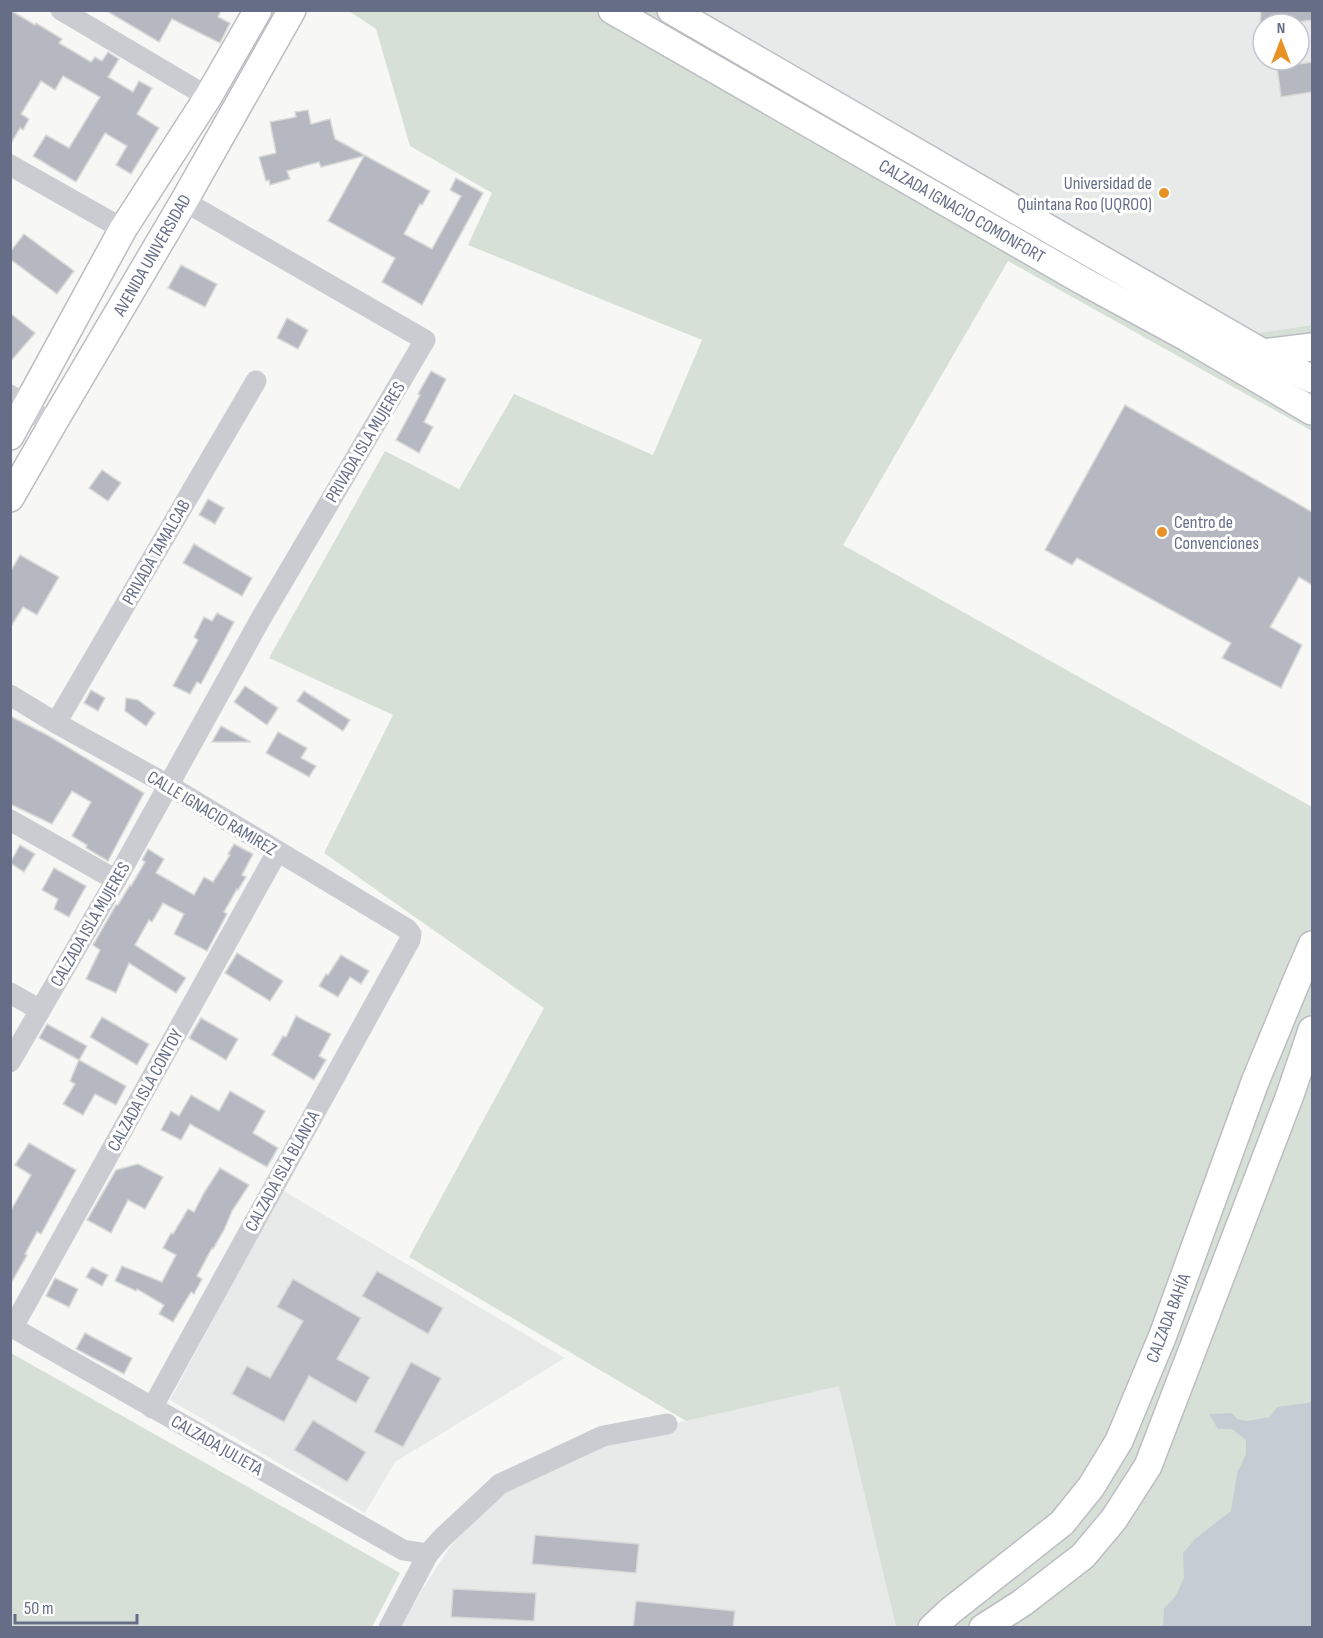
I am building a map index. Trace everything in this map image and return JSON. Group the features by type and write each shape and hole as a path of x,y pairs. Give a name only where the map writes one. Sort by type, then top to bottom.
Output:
{"main road":[{"name":"AVENIDA UNIVERSIDAD","path":"10,436 19,401 123,229 208,97 258,10"},
{"name":"AVENIDA UNIVERSIDAD","path":"10,498 184,201 292,10"},
{"name":"CALZADA IGNACIO COMONFORT","path":"612,10 1312,411"},
{"name":"CALZADA IGNACIO COMONFORT","path":"671,10 1263,353 1312,379"},
{"path":"1263,353 1312,347"},
{"name":"CALZADA BAHÍA","path":"932,1628 1062,1523 1091,1486 1119,1441 1163,1335 1255,1082 1312,945"},
{"name":"CALZADA BAHÍA","path":"983,1628 1022,1603 1083,1556 1114,1519 1148,1466 1290,1095 1312,1030"},
{"path":"1255,1082 1290,1095"}],"street":[{"path":"61,10 208,97"},
{"path":"10,165 123,229"},
{"name":"PRIVADA ISLA MUJERES","path":"168,785 260,620 425,340 184,201"},
{"name":"PRIVADA TAMALCAB","path":"56,723 256,381"},
{"path":"19,401 52,425"},
{"name":"CALLE IGNACIO RAMIREZ","path":"10,695 168,785 407,929 411,934"},
{"name":"CALZADA ISLA MUJERES","path":"10,1062 116,880 168,785"},
{"path":"10,820 116,880"},
{"name":"CALZADA ISLA CONTOY","path":"12,1327 278,852"},
{"name":"CALZADA ISLA BLANCA","path":"152,1408 410,940 411,934"},
{"path":"10,993 40,1010"},
{"name":"CALZADA JULIETA","path":"12,1327 403,1550 428,1554"},
{"path":"389,1628 428,1554 500,1484 603,1436 667,1424"}],"shaded area":[{"path":"349,11 702,11 1258,333 1312,325 1312,431 1008,261 843,545 1312,807 1312,1627 896,1627 839,1386 686,1421 409,1257 544,1008 324,853 393,715 269,658 385,451 459,489 514,394 653,455 702,340 468,245 492,193 410,146 376,29"},
{"name":"Universidad de Quintana Roo (UQROO)","path":"702,11 1312,11 1312,325 1258,333"},
{"path":"282,1190 565,1358 395,1462 365,1513 170,1400"},
{"path":"11,1353 400,1573 372,1627 11,1627"},
{"path":"840,1385 896,1627 401,1628 423,1588 450,1547 497,1493 605,1440"},
{"path":"1312,1401 1312,1627 1163,1627 1164,1608 1175,1597 1184,1578 1183,1553 1195,1539 1231,1511 1237,1473 1246,1454 1246,1440 1232,1429 1218,1429 1209,1414 1232,1413 1237,1419 1247,1421 1270,1417 1277,1407"}],"building":[{"path":"10,10 62,39 59,43 91,62 95,57 102,61 108,52 119,59 108,77 133,92 139,81 152,88 137,114 159,128 131,174 116,165 127,146 105,133 76,182 33,156 46,135 69,148 100,97 63,76 55,90 41,81 21,114 29,119 23,130 20,128 10,145"},
{"path":"105,10 221,10 218,17 230,23 220,43 172,19 159,42"},
{"path":"1261,10 1312,10 1312,20 1311,12 1261,12"},
{"path":"1311,62 1312,92 1281,97 1278,72 1311,72"},
{"path":"308,110 311,124 330,119 335,139 430,191 422,205 420,204 404,234 432,249 461,196 450,190 456,178 483,193 422,305 382,282 395,258 328,221 364,156 321,167 319,162 287,171 290,179 270,185 269,180 266,181 259,157 276,153 270,122 296,117 295,112"},
{"path":"24,234 74,271 57,294 10,259 10,252"},
{"path":"181,265 217,284 205,307 168,288"},
{"path":"10,313 35,333 10,362"},
{"path":"287,318 308,330 298,349 277,338"},
{"path":"431,371 446,379 424,422 433,427 419,453 396,440"},
{"path":"1125,405 1312,512 1312,585 1299,577 1270,627 1302,645 1281,688 1222,658 1231,643 1077,558 1072,565 1045,550"},
{"path":"102,470 121,483 108,501 89,488"},
{"path":"208,499 224,508 215,524 199,515"},
{"path":"194,544 252,578 242,596 183,563"},
{"path":"20,555 59,577 37,615 23,607 10,628 10,572"},
{"path":"217,613 234,622 201,684 197,682 190,694 173,686 198,640 194,637 204,617 212,621"},
{"path":"245,686 278,708 267,725 234,702"},
{"path":"91,690 105,698 98,711 84,703"},
{"path":"304,691 350,720 343,731 297,701"},
{"path":"126,698 138,700 155,713 146,726 125,711"},
{"path":"10,716 49,736 144,793 108,861 86,848 87,845 72,836 91,802 72,791 52,824 10,804"},
{"path":"221,726 251,742 212,742"},
{"path":"278,732 307,748 301,758 316,766 309,777 266,753"},
{"path":"234,844 253,854 242,875 246,877 224,912 227,914 207,951 174,934 184,914 163,903 152,922 149,920 135,945 186,978 176,993 129,963 116,993 86,979 100,950 93,945 145,862 142,860 148,849 164,859 156,873 194,895 204,877 213,882 230,855 228,854"},
{"path":"20,845 35,854 24,872 10,863"},
{"path":"54,868 86,886 69,917 54,909 58,899 42,890"},
{"path":"237,953 283,981 270,1001 225,973"},
{"path":"341,955 369,971 361,984 350,977 338,997 319,986"},
{"path":"296,1016 331,1034 319,1056 326,1060 314,1080 272,1055 283,1036 286,1037"},
{"path":"102,1017 149,1044 137,1065 90,1037"},
{"path":"201,1018 238,1039 226,1060 189,1038"},
{"path":"47,1024 87,1046 79,1060 39,1038"},
{"path":"79,1060 126,1086 116,1105 95,1094 83,1115 63,1104 75,1084 70,1081"},
{"path":"230,1091 265,1111 253,1133 278,1148 267,1167 190,1124 181,1140 161,1130 171,1111 179,1116 191,1095 219,1111"},
{"path":"29,1143 76,1170 41,1234 37,1232 10,1285 10,1212 31,1175 15,1165"},
{"path":"138,1164 163,1177 145,1209 128,1200 111,1233 87,1220 116,1170"},
{"path":"220,1168 249,1185 232,1211 224,1230 197,1276 202,1279 194,1294 191,1292 173,1322 159,1314 164,1305 137,1289 136,1291 115,1281 122,1266 162,1282 176,1255 163,1248 188,1209 194,1212"},
{"path":"92,1267 108,1275 102,1286 86,1277"},
{"path":"377,1271 443,1308 428,1334 362,1296"},
{"path":"55,1278 78,1289 69,1307 46,1296"},
{"path":"293,1279 361,1318 337,1359 370,1377 356,1403 309,1376 284,1422 232,1394 247,1366 270,1378 303,1321 277,1307"},
{"path":"85,1333 132,1358 124,1374 76,1349"},
{"path":"411,1362 441,1378 403,1447 374,1432"},
{"path":"313,1420 366,1452 347,1482 294,1450"},
{"path":"535,1535 639,1544 636,1573 532,1564"},
{"path":"453,1589 536,1593 534,1621 451,1617"},
{"path":"636,1601 735,1611 733,1628 633,1628"}],"place":[{"name":"Universidad de Quintana Roo (UQROO)","path":"1164,193"},
{"name":"Centro de Convenciones","path":"1162,532"}]}
